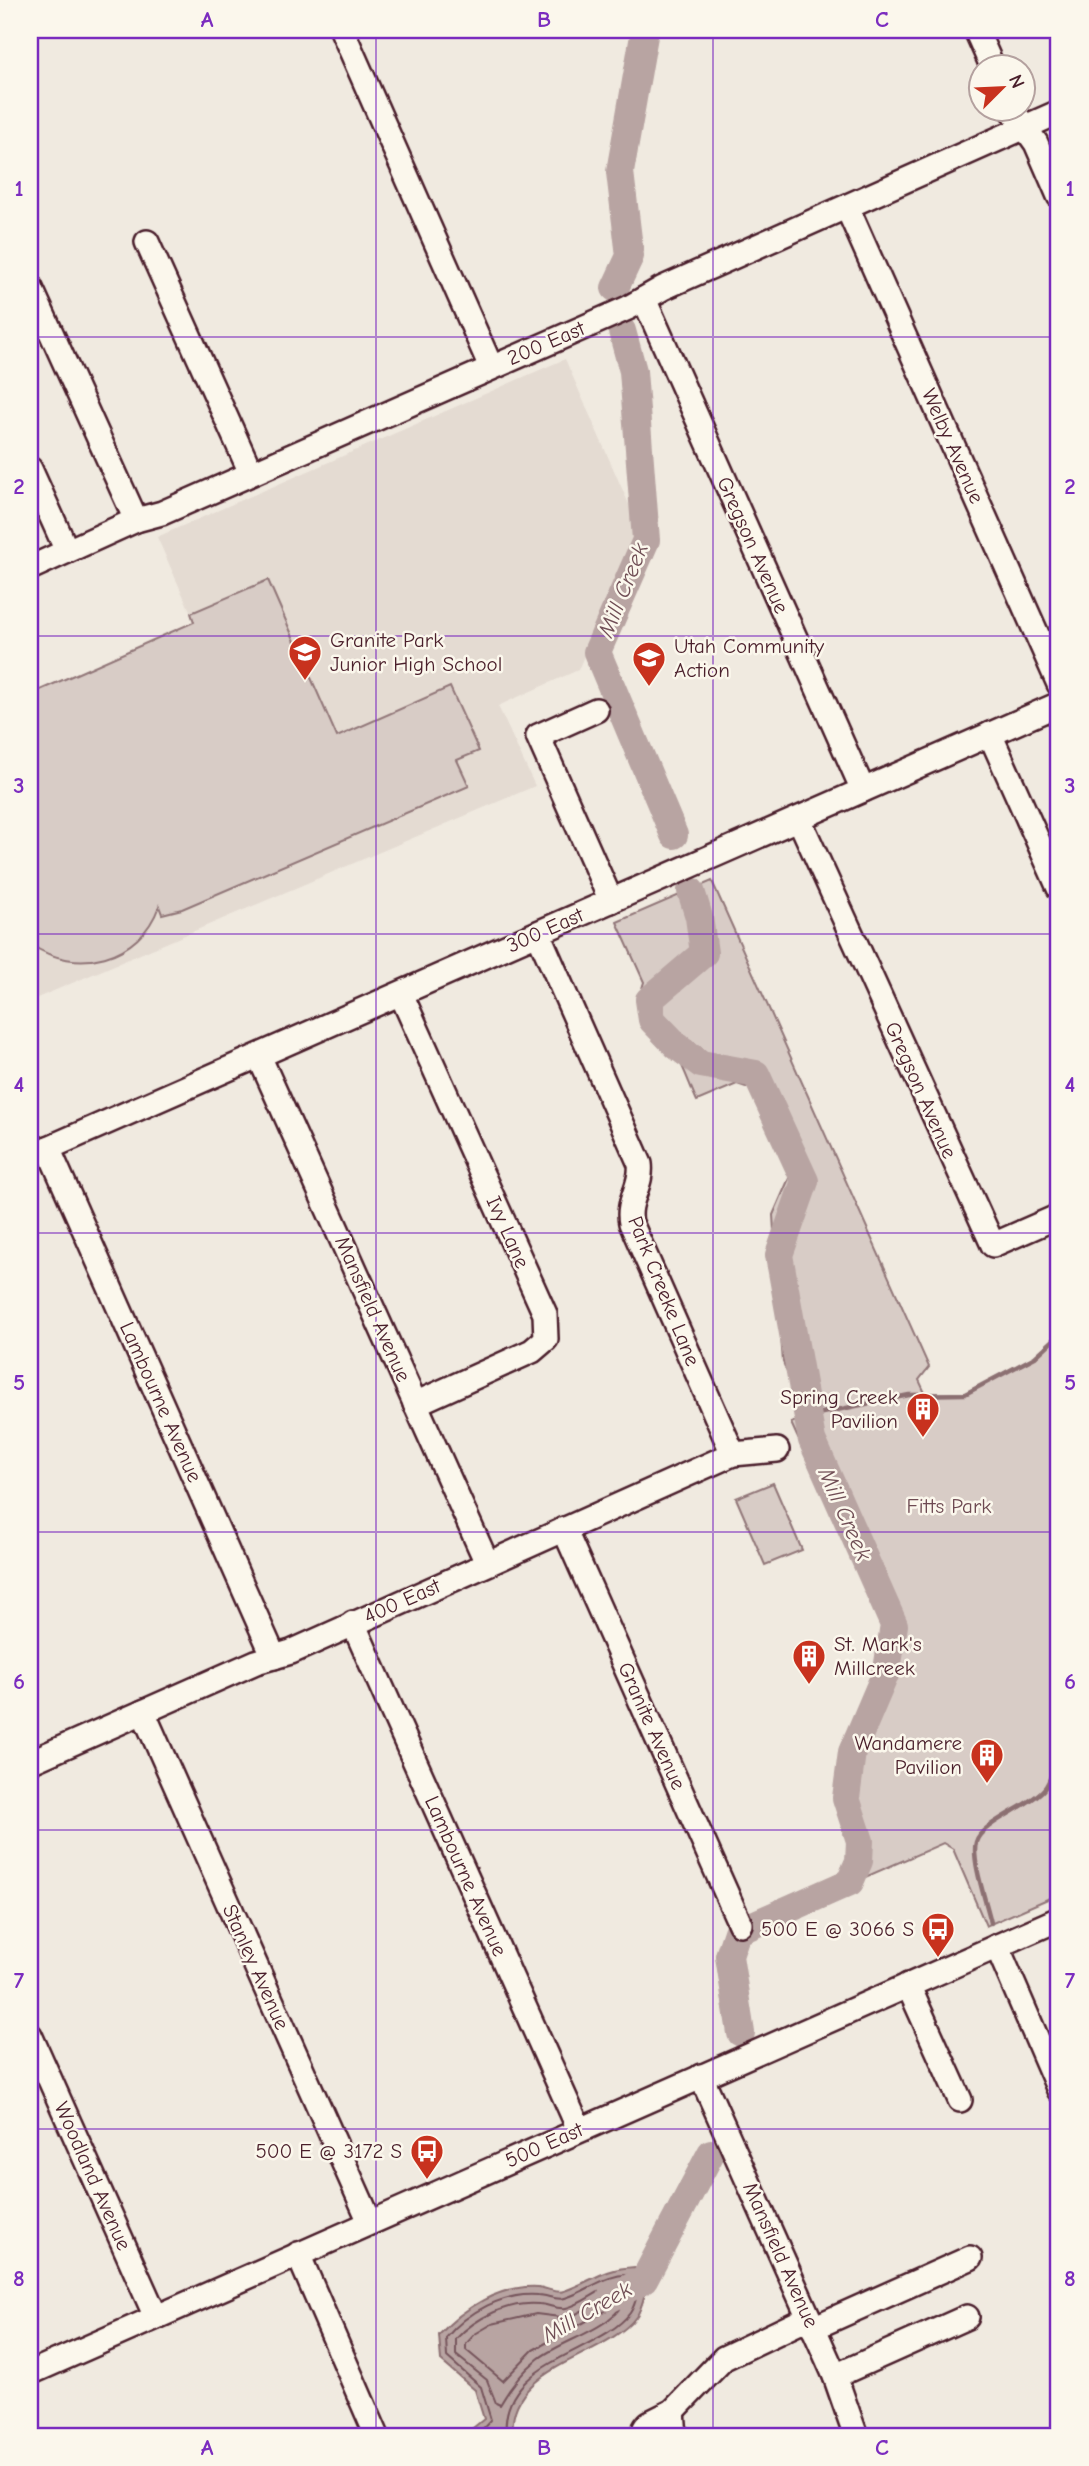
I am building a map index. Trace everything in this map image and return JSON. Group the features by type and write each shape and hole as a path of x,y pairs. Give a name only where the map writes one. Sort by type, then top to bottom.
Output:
{"street":[{"path":"342,30 491,367"},
{"path":"976,30 986,52"},
{"name":"200 East","path":"30,568 136,520 162,513 1059,112"},
{"path":"1021,122 1036,143 1059,196"},
{"name":"Welby Avenue","path":"847,207 1059,684"},
{"path":"147,242 251,473"},
{"path":"30,286 136,520"},
{"name":"Gregson Avenue","path":"644,299 863,790"},
{"path":"30,469 67,551"},
{"name":"300 East","path":"39,1152 1059,704"},
{"path":"597,710 538,736 611,901"},
{"path":"990,734 1059,888"},
{"name":"Gregson Avenue","path":"799,819 992,1245 1059,1216"},
{"name":"Park Creeke Lane","path":"538,933 640,1164 641,1176 630,1208 631,1223 733,1454"},
{"name":"Ivy Lane","path":"401,994 548,1327 546,1339 532,1351 415,1404"},
{"name":"Mansfield Avenue","path":"259,1055 487,1563"},
{"name":"Lambourne Avenue","path":"39,1152 274,1657"},
{"name":"400 East","path":"30,1762 353,1623 733,1454 777,1450"},
{"name":"Granite Avenue","path":"564,1529 740,1924"},
{"name":"Lambourne Avenue","path":"353,1623 579,2129"},
{"name":"Stanley Avenue","path":"143,1712 370,2222"},
{"name":"500 East","path":"30,2373 1059,1919"},
{"path":"997,1946 1059,2090"},
{"path":"908,1985 960,2100"},
{"name":"Woodland Avenue","path":"30,2035 156,2317"},
{"name":"Mansfield Avenue","path":"701,2076 835,2376 856,2436"},
{"path":"298,2254 377,2436"},
{"path":"646,2436 649,2423 673,2411 724,2358 970,2258"},
{"path":"835,2376 967,2317"},
{"path":"673,2411 675,2436"}],"shaded area":[{"name":"Granite Park Junior High School","path":"565,359 639,527 578,670 498,706 535,786 37,998 30,981 30,695 195,622 157,537"}],"green space":[{"path":"268,580 337,737 450,687 479,751 457,760 469,786 182,909 162,914 159,906 150,924 137,939 122,950 105,957 67,959 48,954 30,944 31,694 194,622 191,613"},
{"name":"Fitts Park","path":"712,881 929,1367 919,1380 925,1393 965,1394 1035,1357 1059,1335 1059,1894 986,1926 953,1849 943,1843 854,1882 856,1859 841,1804 841,1793 853,1733 883,1637 880,1619 791,1423 804,1417 783,1362 777,1286 768,1267 776,1263 773,1215 790,1176 752,1089 737,1084 697,1101 677,1056 643,1016 640,996 644,982 617,922"},
{"path":"773,1483 802,1550 765,1565 736,1498"}],"water":[{"path":"635,2267 647,2286 636,2317 603,2343 540,2378 524,2393 515,2412 513,2436 463,2436 484,2419 475,2390 441,2361 439,2335 449,2325 471,2307 496,2294 524,2287 561,2292 605,2273"}],"waterway":[{"name":"Mill Creek","path":"615,288 630,256 620,172 645,30"},
{"name":"Mill Creek","path":"622,331 633,371 646,540 597,652 674,835"},
{"name":"Mill Creek","path":"691,891 699,917 704,953 649,1000 652,1020 677,1046 701,1064 756,1074 805,1181 779,1255 812,1440 894,1625 887,1670 852,1752 846,1798 860,1841 859,1861 850,1882 737,1932 729,1956 741,2033"},
{"path":"808,1416 909,1395 965,1394 1035,1357 1059,1335"},
{"path":"1059,1623 1054,1669 1059,1677"},
{"path":"991,1923 977,1871 976,1842 987,1828 1044,1789 1059,1754"},
{"name":"Mill Creek","path":"611,2298 644,2280 711,2153"}],"place":[{"name":"Granite Park Junior High School","path":"305,682"},
{"name":"Utah Community Action","path":"649,688"},
{"name":"Spring Creek Pavilion","path":"923,1439"},
{"name":"St. Mark's Millcreek","path":"809,1686"},
{"name":"Wandamere Pavilion","path":"987,1785"},
{"name":"500 E @ 3066 S","path":"938,1959"},
{"name":"500 E @ 3172 S","path":"427,2181"}]}
